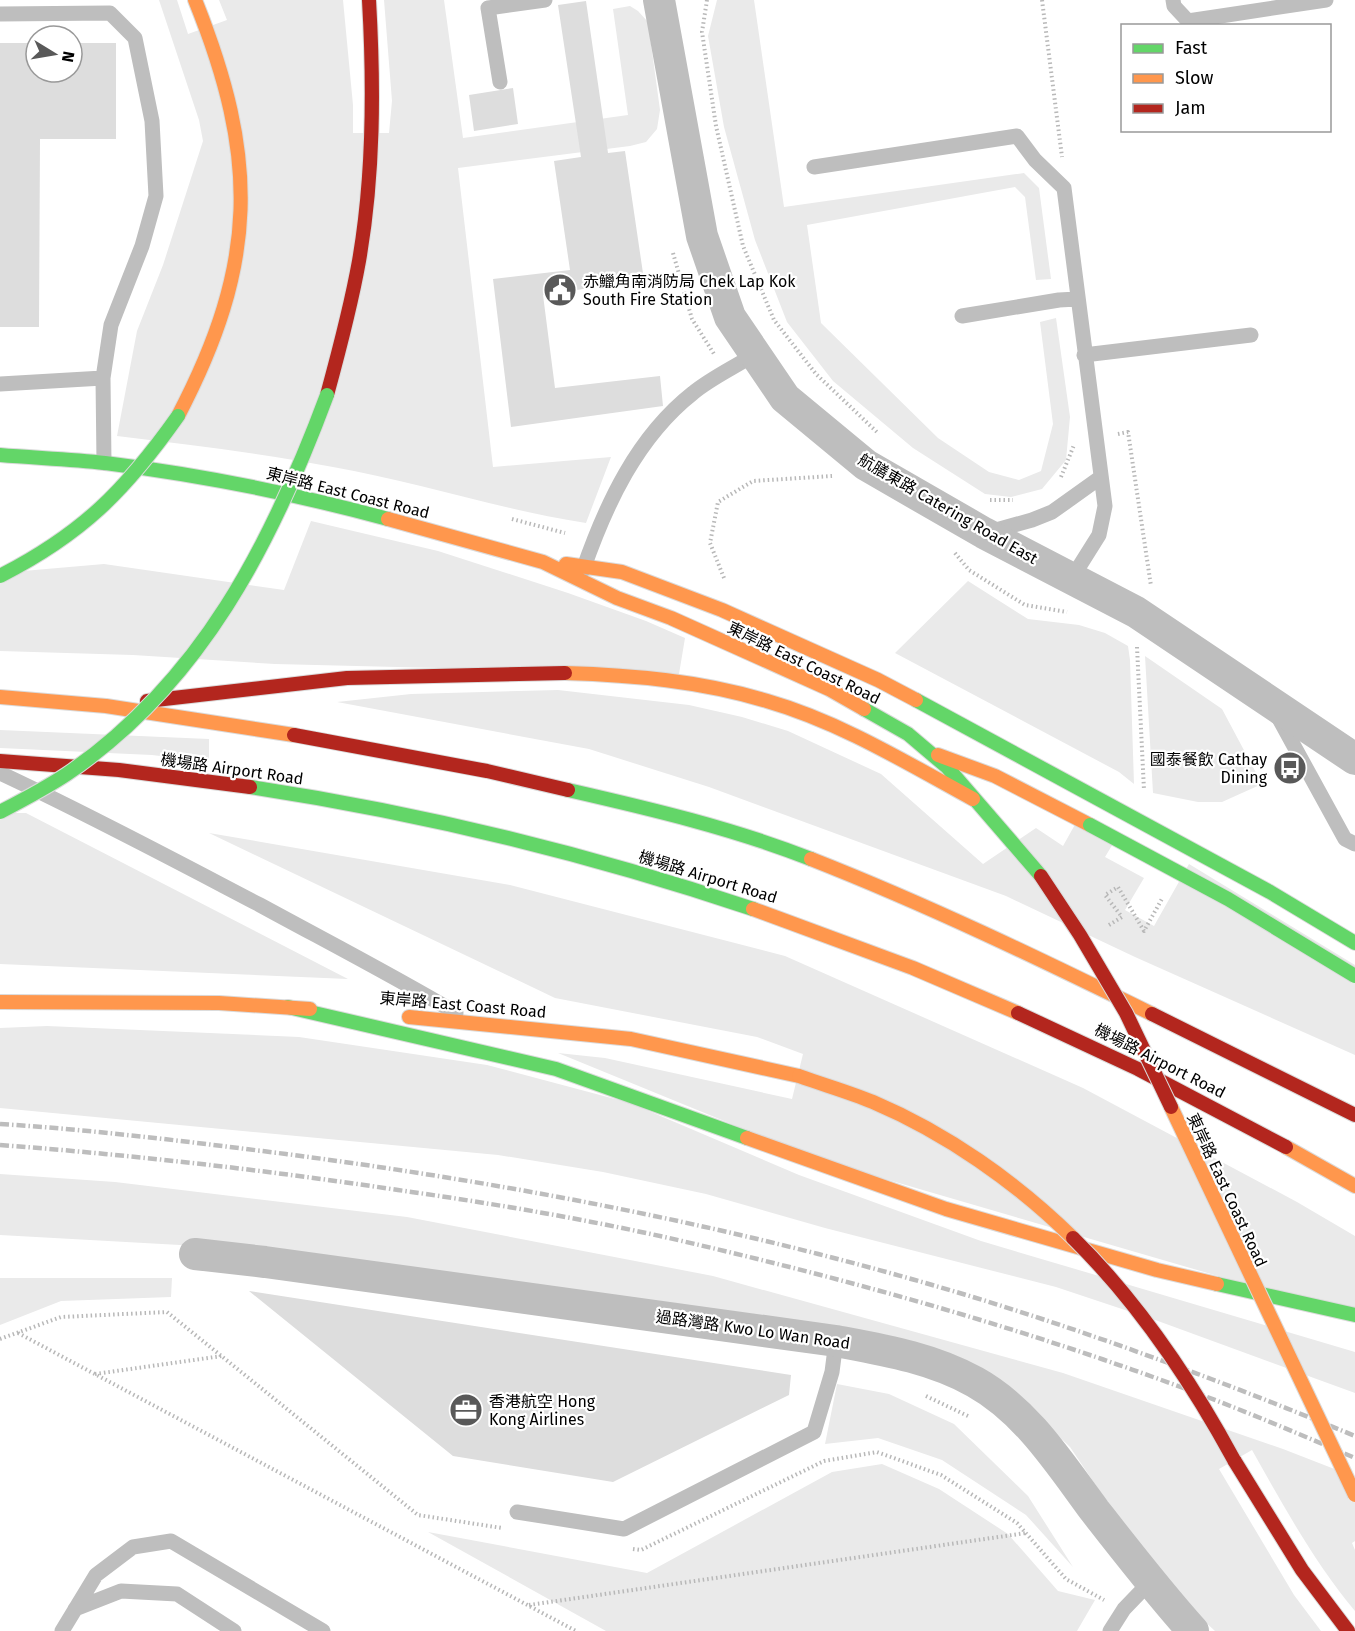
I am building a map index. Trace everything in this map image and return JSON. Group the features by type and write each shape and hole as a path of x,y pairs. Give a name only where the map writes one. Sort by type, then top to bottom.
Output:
{"main road":[{"path":"0,576 54,546 87,522 138,471 178,416 195,386 222,317 238,248 242,213 239,151 224,78 195,0"},
{"path":"0,812 79,766 140,714 183,669 213,629 266,544 302,466 327,395 352,295 368,193 373,104 369,0"},
{"name":"東岸路 East Coast Road","path":"0,455 104,463 180,474 311,498 543,562 617,598 671,618 829,689 908,734 947,767 973,800 1041,876 1080,935 1126,1013 1355,1495"},
{"path":"543,562 585,565 622,572 701,602 878,680 1270,892 1355,943"},
{"path":"106,706 354,678 534,673 656,678 732,690 802,712 864,740 973,800"},
{"path":"0,697 106,706 317,739 487,771 681,816 766,842 890,891 1001,940 1355,1115"},
{"path":"933,754 995,776 1090,825 1228,899 1355,976"},
{"name":"機場路 Airport Road","path":"0,761 191,779 369,808 524,841 711,894 886,956 1070,1035 1213,1106 1355,1186"},
{"name":"東岸路 East Coast Road","path":"0,1002 219,1003 288,1007 471,1022 631,1039 799,1076 883,1106 948,1140 1007,1181 1072,1238 1119,1286 1149,1323 1214,1423 1234,1460 1302,1570 1348,1631"},
{"path":"288,1007 556,1069 946,1209 1157,1270 1355,1315"}],"street":[{"name":"航膳東路 Catering Road East","path":"659,0 702,236 730,317 785,398 866,465 984,533 1136,612 1355,759"},
{"name":"過路灣路 Kwo Lo Wan Road","path":"195,1254 836,1341 922,1360 975,1382 999,1397 1039,1436 1150,1582 1193,1631"}],"lane":[{"path":"500,82 488,8 545,0"},
{"path":"1173,0 1174,6 1188,21 1326,0"},
{"path":"0,14 110,13 135,38 152,121 156,196 142,246 111,325 103,378 104,463"},
{"path":"814,167 1017,136 1035,160 1064,188 1105,506 1099,535 1072,578"},
{"path":"962,316 1077,299"},
{"path":"1084,355 1251,335"},
{"path":"579,580 615,490 648,438 693,392 755,354"},
{"path":"0,384 103,378"},
{"path":"984,533 1052,512 1101,477"},
{"path":"1270,702 1345,838 1355,844"},
{"path":"0,773 84,812 406,983 556,1069"},
{"path":"517,1512 624,1529 814,1432 832,1372 836,1341"},
{"path":"62,1631 96,1575 133,1547 171,1541 306,1626 323,1631"},
{"path":"1110,1631 1124,1609 1150,1582"},
{"path":"75,1609 121,1591 177,1594 234,1631"}],"path":[{"name":"航膳東路 Catering Road East","path":"707,0 702,32 716,126 743,246 774,320 816,374 882,437"},
{"path":"1042,0 1062,148 1064,188"},
{"path":"1128,432 1149,585"},
{"path":"1055,482 1062,476 1076,442"},
{"path":"726,583 710,543 718,502 753,480 844,476"},
{"path":"986,500 1017,500"},
{"path":"1137,647 1144,797"},
{"path":"1103,929 1122,917 1105,895 1118,887 1144,931 1164,895"},
{"path":"0,1339 61,1317 167,1312 418,1515 512,1530"},
{"path":"18,1333 576,1631"},
{"path":"95,1374 222,1356"},
{"path":"917,1391 976,1420"},
{"path":"629,1548 640,1550 824,1461 878,1452 941,1474 1017,1522 1066,1579 1106,1600"},
{"path":"529,1605 1027,1533"}],"shaded area":[{"path":"159,0 177,0 188,34 227,20 219,0 343,0 353,105 353,133 389,133 392,101 384,0 444,0 463,138 628,115 613,9 630,6 648,22 660,110 657,129 646,142 458,168 493,467 611,457 586,523 523,511 365,473 306,462 117,436 137,331 163,265 203,141 199,120"},
{"path":"717,0 754,0 784,207 1024,173 1039,188 1051,279 1036,280 1025,197 1015,187 807,225 821,323 938,438 989,472 1019,480 1041,471 1053,424 1040,322 1056,318 1070,417 1066,460 1042,489 1011,497 985,494 913,448 833,381 787,322 755,240 724,127 708,36"},
{"path":"311,521 438,551 646,621 685,638 679,674 275,664 133,655 0,651 0,573 104,564 284,590"},
{"path":"968,581 1028,619 1079,625 1105,633 1128,646 1134,784 1119,772 895,653"},
{"path":"1145,656 1222,709 1262,784 1222,802 1198,802 1153,793"},
{"path":"558,690 689,705 742,717 788,731 881,774 983,864 1036,828 1063,846 1077,821 1114,842 1105,857 1144,878 1125,910 1154,926 1189,864 1355,965 1355,1055 1135,957 1006,896 709,787 589,749 337,702 411,694"},
{"path":"0,730 209,739 209,762 152,755 0,748"},
{"path":"0,813 26,813 348,979 0,964"},
{"path":"209,833 510,885 785,956 1083,1088 1297,1202 1355,1236 1355,1316 820,1160 558,1053 605,1058 792,1099 803,1054 757,1037 555,998"},
{"path":"47,1026 299,1037 487,1065 630,1103 799,1175 981,1241 1355,1352 1355,1393 1158,1321 1056,1287 825,1228 706,1194 603,1172 498,1155 0,1108 0,1028"},
{"path":"0,1174 115,1182 407,1217 713,1276 1063,1373 1283,1449 1355,1477 1355,1541 1352,1543 1355,1550 1355,1611 1313,1553 1252,1450 1219,1469 1294,1595 1321,1631 1215,1631 1159,1579 1070,1447 1023,1402 916,1352 252,1249 0,1235"},
{"path":"0,1278 172,1278 171,1297 61,1301 0,1325"},
{"path":"837,1384 889,1394 954,1424 1028,1496 1073,1567 1026,1515 942,1460 878,1438 825,1444"},
{"path":"882,1464 939,1489 1008,1534 1058,1591 1095,1600 1077,1631 606,1631 428,1532 647,1573 832,1472"}],"building":[{"path":"586,1 608,153 625,151 644,280 543,295 555,388 660,376 663,406 511,427 493,279 570,270 554,161 581,157 558,5"},
{"path":"0,43 24,43 24,84 84,84 84,43 116,43 116,139 40,139 39,327 0,327"},
{"path":"513,88 518,124 474,131 469,95"},
{"path":"249,1291 791,1375 789,1395 613,1482 453,1456"}],"railway":[{"path":"0,1124 143,1137 375,1166 552,1196 727,1232 900,1276 1033,1316 1172,1364 1355,1436"},
{"path":"0,1145 149,1158 348,1183 547,1214 695,1244 810,1272 1040,1338 1204,1396 1355,1458"}],"traffic: fast":[{"path":"0,812 67,774 114,738 156,697 194,653 227,606 256,556 306,450 327,395"},
{"path":"0,576 55,544 100,508 139,467 178,416"},
{"path":"0,455 92,462 177,473 283,493 388,519"},
{"path":"916,700 1270,892 1355,943"},
{"path":"864,709 908,734 947,767 1041,876"},
{"path":"250,787 378,809 504,837 629,870 753,909"},
{"path":"568,790 721,829 811,859"},
{"path":"1090,825 1228,899 1355,976"},
{"path":"288,1007 556,1069 747,1138"},
{"path":"1217,1284 1355,1315"}],"traffic: slow":[{"path":"178,416 204,361 223,309 235,259 240,210 239,161 231,111 216,57 195,0"},
{"path":"388,519 543,562 617,598 671,618 829,689 864,709"},
{"path":"566,564 622,572 722,610 878,680 916,700"},
{"path":"565,673 667,680 717,688 767,701 847,732 973,799"},
{"path":"0,697 106,706 294,735"},
{"path":"938,755 995,776 1090,825"},
{"path":"811,859 941,914 1152,1014"},
{"path":"753,909 913,968 1018,1013"},
{"path":"0,1002 219,1003 310,1009"},
{"path":"409,1017 631,1039 799,1076"},
{"path":"799,1076 873,1102 927,1128 979,1161 1028,1197 1073,1238"},
{"path":"1171,1107 1355,1495"},
{"path":"747,1138 946,1209 1157,1270 1217,1284"},
{"path":"1286,1147 1355,1186"}],"traffic: jam":[{"path":"327,395 356,278 368,196 372,131 369,0"},
{"path":"147,701 347,678 565,673"},
{"path":"294,735 487,771 568,790"},
{"path":"0,761 119,770 250,787"},
{"path":"1041,876 1080,935 1126,1013 1171,1107"},
{"path":"1018,1013 1138,1069 1286,1147"},
{"path":"1152,1014 1355,1115"},
{"path":"1073,1238 1120,1289 1162,1343 1200,1400 1234,1460"},
{"path":"1234,1460 1302,1570 1348,1631"}],"place":[{"name":"赤鱲角南消防局 Chek Lap Kok South Fire Station","path":"560,290"},
{"name":"國泰餐飲 Cathay Dining","path":"1290,768"},
{"name":"香港航空 Hong Kong Airlines","path":"466,1410"}]}
